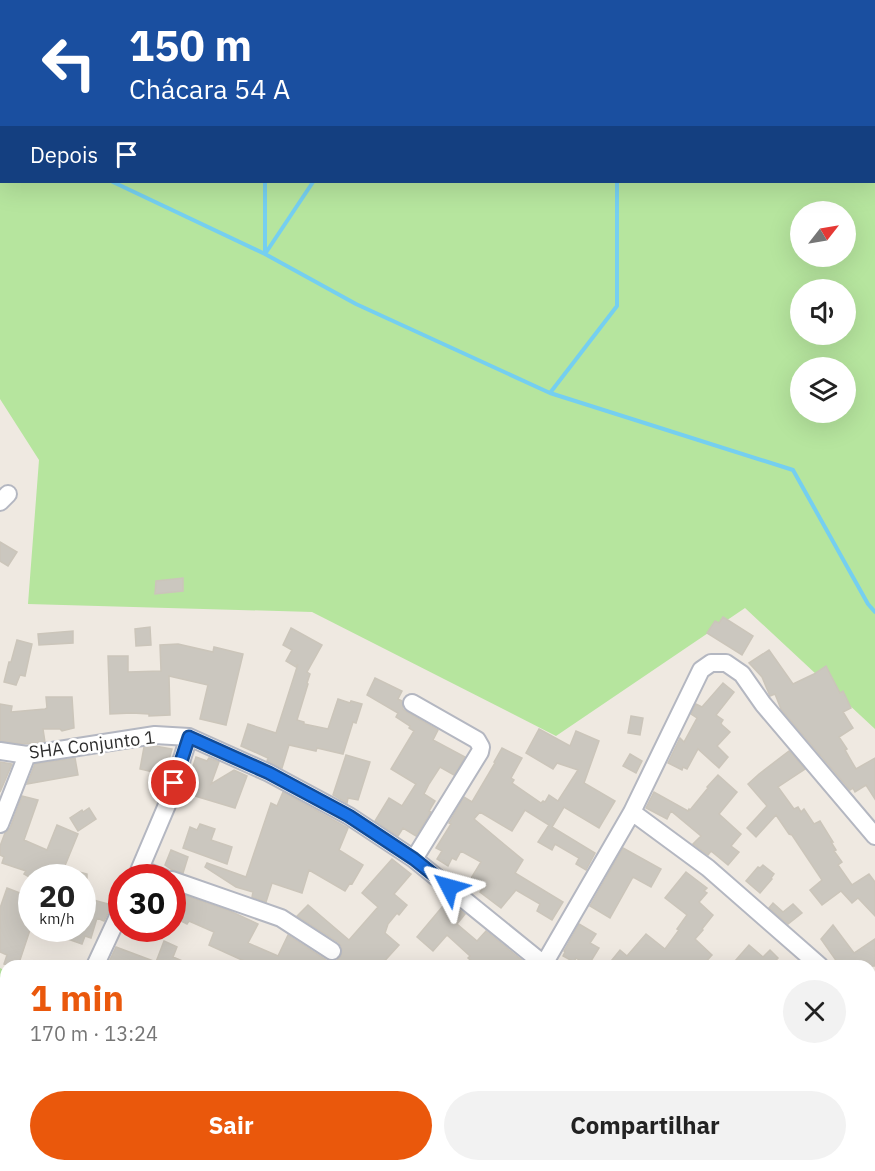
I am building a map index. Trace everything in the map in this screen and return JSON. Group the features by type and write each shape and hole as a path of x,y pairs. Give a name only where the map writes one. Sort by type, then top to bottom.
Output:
{"street":[{"path":"548,960 632,812 701,670 711,663 726,663 742,674 763,705 875,836"},
{"path":"412,703 477,740 481,747 414,859"},
{"name":"SHA Conjunto 1","path":"0,751 27,755 155,735 189,737 269,773 349,816 414,859 539,960"},
{"path":"142,864 167,805 189,737"},
{"path":"0,824 27,755"},
{"path":"632,812 708,868 813,960"},
{"path":"186,885 281,918 332,951"},
{"path":"98,960 108,938"}],"green space":[{"path":"0,183 875,183 875,729 745,608 556,736 312,612 28,604 39,460 0,399"}],"building":[{"path":"0,542 17,552 8,566 0,561"},
{"path":"183,578 183,591 155,594 156,581"},
{"path":"723,617 753,636 742,655 707,633 715,621 719,623"},
{"path":"150,627 151,645 136,646 135,629"},
{"path":"291,628 322,645 307,672 310,674 308,684 297,720 304,724 328,729 338,699 362,704 356,723 353,722 343,754 289,745 282,768 267,761 268,758 241,746 248,724 276,733 298,664 296,667 286,661 292,650 283,645"},
{"path":"73,631 73,643 39,645 38,634"},
{"path":"17,640 32,644 25,676 20,675 16,685 4,682"},
{"path":"178,644 213,652 214,647 243,654 226,725 200,719 208,685 169,676 170,715 110,714 108,656 128,656 128,672 161,671 160,645"},
{"path":"769,650 793,684 826,666 840,693 843,691 851,708 843,712 853,728 839,737 847,749 845,750 856,769 875,758 875,799 866,785 855,792 853,788 850,790 781,709 775,694 770,696 762,677 749,663"},
{"path":"375,678 402,691 398,699 402,701 403,709 438,730 433,740 465,757 454,775 440,767 429,784 424,794 435,801 416,836 403,828 398,836 375,821 389,798 402,806 416,784 391,769 414,731 396,717 398,713 367,695"},
{"path":"723,683 734,692 716,715 723,720 722,725 730,732 717,746 728,757 719,768 698,749 687,769 683,767 682,770 668,763 680,738 684,742 697,718 691,714 696,704 702,707"},
{"path":"46,697 72,697 74,728 62,731 43,729 45,742 23,744 0,741 0,704 12,706 11,712 45,709 47,708"},
{"path":"631,716 643,718 640,735 628,733"},
{"path":"539,729 570,746 576,731 599,741 584,783 615,801 599,828 564,807 552,827 595,853 586,870 576,864 579,858 555,844 552,850 538,842 549,825 525,810 512,831 480,812 474,819 523,860 515,873 563,902 552,920 537,911 540,904 516,890 501,908 480,892 483,888 470,880 481,862 461,851 456,860 452,858 448,866 437,859 442,851 436,848 464,797 472,802 502,748 522,758 511,778 514,780 512,783 541,803 545,802 549,795 558,801 578,770 557,763 553,769 526,753"},
{"path":"144,747 172,749 166,770 163,769 162,774 140,769"},
{"path":"789,751 805,769 778,787 794,809 798,807 801,812 804,809 814,824 820,821 833,842 831,842 836,850 834,851 842,862 838,865 852,885 869,874 875,882 875,916 858,898 852,903 841,891 822,905 810,890 822,880 776,815 756,837 747,828 767,806 748,784"},
{"path":"630,754 642,761 636,773 623,766"},
{"path":"346,755 370,762 358,800 348,798 347,803 333,795"},
{"path":"196,757 219,762 211,784 234,770 247,776 235,808 185,793"},
{"path":"75,758 78,775 27,784 35,764"},
{"path":"0,762 12,764 0,792"},
{"path":"718,775 737,792 719,814 741,834 731,846 739,852 728,865 711,851 708,855 693,844 701,836 671,811 667,819 646,808 654,792 688,811"},
{"path":"283,792 348,828 339,850 363,865 345,891 309,870 302,893 272,883 266,902 252,897 253,892 236,887 205,867 207,863 246,877 271,803 277,806"},
{"path":"22,796 38,800 24,840 47,850 57,825 78,834 66,864 18,864 18,868 2,863 4,857 0,855 0,846 5,833 10,828"},
{"path":"89,808 96,819 78,831 70,818"},
{"path":"200,824 215,829 211,840 232,847 227,864 183,848 190,827 197,830"},
{"path":"623,848 661,869 651,887 633,877 610,918 590,906"},
{"path":"171,850 188,857 186,864 165,864"},
{"path":"392,859 411,874 394,894 407,905 388,924 385,933 399,945 385,960 337,960 342,951 338,942 297,916 308,905 349,940 378,907 362,893"},
{"path":"763,865 774,874 760,893 746,881 758,867"},
{"path":"686,872 707,888 704,891 707,893 699,902 713,915 695,939 712,955 707,960 612,960 620,950 627,956 646,934 665,949 687,915 665,898"},
{"path":"7,888 18,892 18,942 26,942 20,960 5,960 7,955 0,952 0,908"},
{"path":"186,896 230,911 258,924 248,943 278,956 288,935 326,960 242,960 209,945 214,932 189,921 186,924"},
{"path":"448,900 465,914 457,924 477,941 486,931 522,960 470,960 468,958 470,956 447,935 433,951 417,937"},
{"path":"96,901 108,904 108,913 104,921 97,918 96,921"},
{"path":"773,903 783,912 793,904 802,913 788,924 769,908"},
{"path":"579,924 596,934 590,943 599,948 592,960 576,958 570,960 563,956"},
{"path":"833,925 854,953 875,939 875,960 836,960 821,939"},
{"path":"164,942 177,947 173,957 180,960 157,960"},
{"path":"749,945 763,957 770,950 778,958 776,960 736,960"},
{"path":"116,947 151,960 110,960"}],"waterway":[{"path":"115,183 265,254 356,304 550,393 793,470 868,604 875,612"},
{"path":"265,183 265,253"},
{"path":"265,254 312,183"},
{"path":"550,393 617,306 617,183"}],"route":[{"path":"174,783 189,737 269,773 349,816 414,859 449,887"}]}
